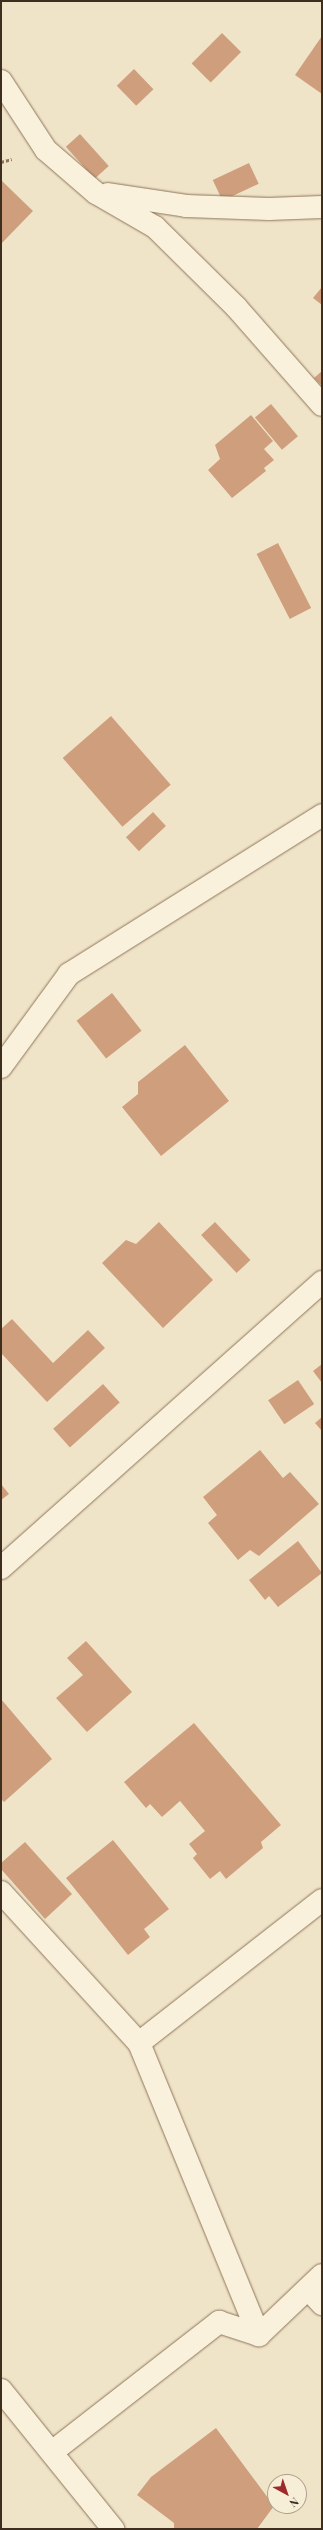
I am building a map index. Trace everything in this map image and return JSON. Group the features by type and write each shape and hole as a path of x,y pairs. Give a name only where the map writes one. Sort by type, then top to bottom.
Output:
{"street":[{"path":"1,82 46,150 96,192 156,227 236,307 322,405"},
{"path":"96,192 186,206 269,210 322,207"},
{"path":"1,1067 69,974 322,815"},
{"path":"1,1568 322,1282"},
{"path":"1,1892 139,2043 259,2335"},
{"path":"139,2043 322,1900"},
{"path":"259,2335 317,2289"},
{"path":"52,2452 219,2322 259,2335"},
{"path":"1,2390 113,2529"}],"building":[{"path":"222,33 241,52 211,82 192,63"},
{"path":"322,36 322,94 295,75"},
{"path":"134,69 153,89 136,106 117,86"},
{"path":"80,134 109,166 95,179 66,147"},
{"path":"249,163 259,184 222,201 213,180"},
{"path":"1,180 33,211 1,244"},
{"path":"322,287 322,305 313,298"},
{"path":"322,371 322,386 314,378"},
{"path":"271,404 298,436 282,450 255,417"},
{"path":"251,415 273,441 264,449 274,460 264,468 266,471 232,498 208,470 220,459 215,445"},
{"path":"278,543 311,608 290,619 257,554"},
{"path":"111,716 171,785 122,827 63,758"},
{"path":"153,812 166,826 139,851 126,837"},
{"path":"112,993 142,1031 106,1059 77,1021"},
{"path":"185,1045 229,1101 161,1156 122,1107 138,1094 138,1082"},
{"path":"159,1222 213,1280 163,1328 102,1263 126,1240 136,1244"},
{"path":"215,1222 250,1260 237,1273 201,1235"},
{"path":"12,1319 53,1363 88,1330 105,1348 47,1402 1,1353 1,1329"},
{"path":"322,1364 322,1383 313,1371"},
{"path":"298,1380 314,1404 284,1424 268,1400"},
{"path":"103,1384 120,1403 70,1447 53,1429"},
{"path":"322,1417 322,1431 315,1423"},
{"path":"260,1450 283,1478 290,1472 319,1504 259,1556 250,1550 238,1560 208,1523 217,1515 203,1497"},
{"path":"1,1484 9,1494 1,1500"},
{"path":"298,1541 322,1573 278,1607 269,1596 265,1600 249,1580"},
{"path":"86,1641 132,1692 87,1732 56,1698 83,1675 67,1658"},
{"path":"1,1699 52,1759 4,1802 1,1799"},
{"path":"194,1723 281,1825 261,1842 263,1848 226,1879 220,1871 210,1879 193,1858 197,1854 189,1844 205,1831 180,1801 162,1817 150,1804 146,1808 124,1782"},
{"path":"113,1840 169,1909 144,1929 150,1937 128,1955 66,1878"},
{"path":"25,1842 72,1894 45,1919 1,1869 1,1863"},
{"path":"216,2428 267,2497 268,2514 257,2529 174,2529 174,2523 137,2495 151,2477"}]}
